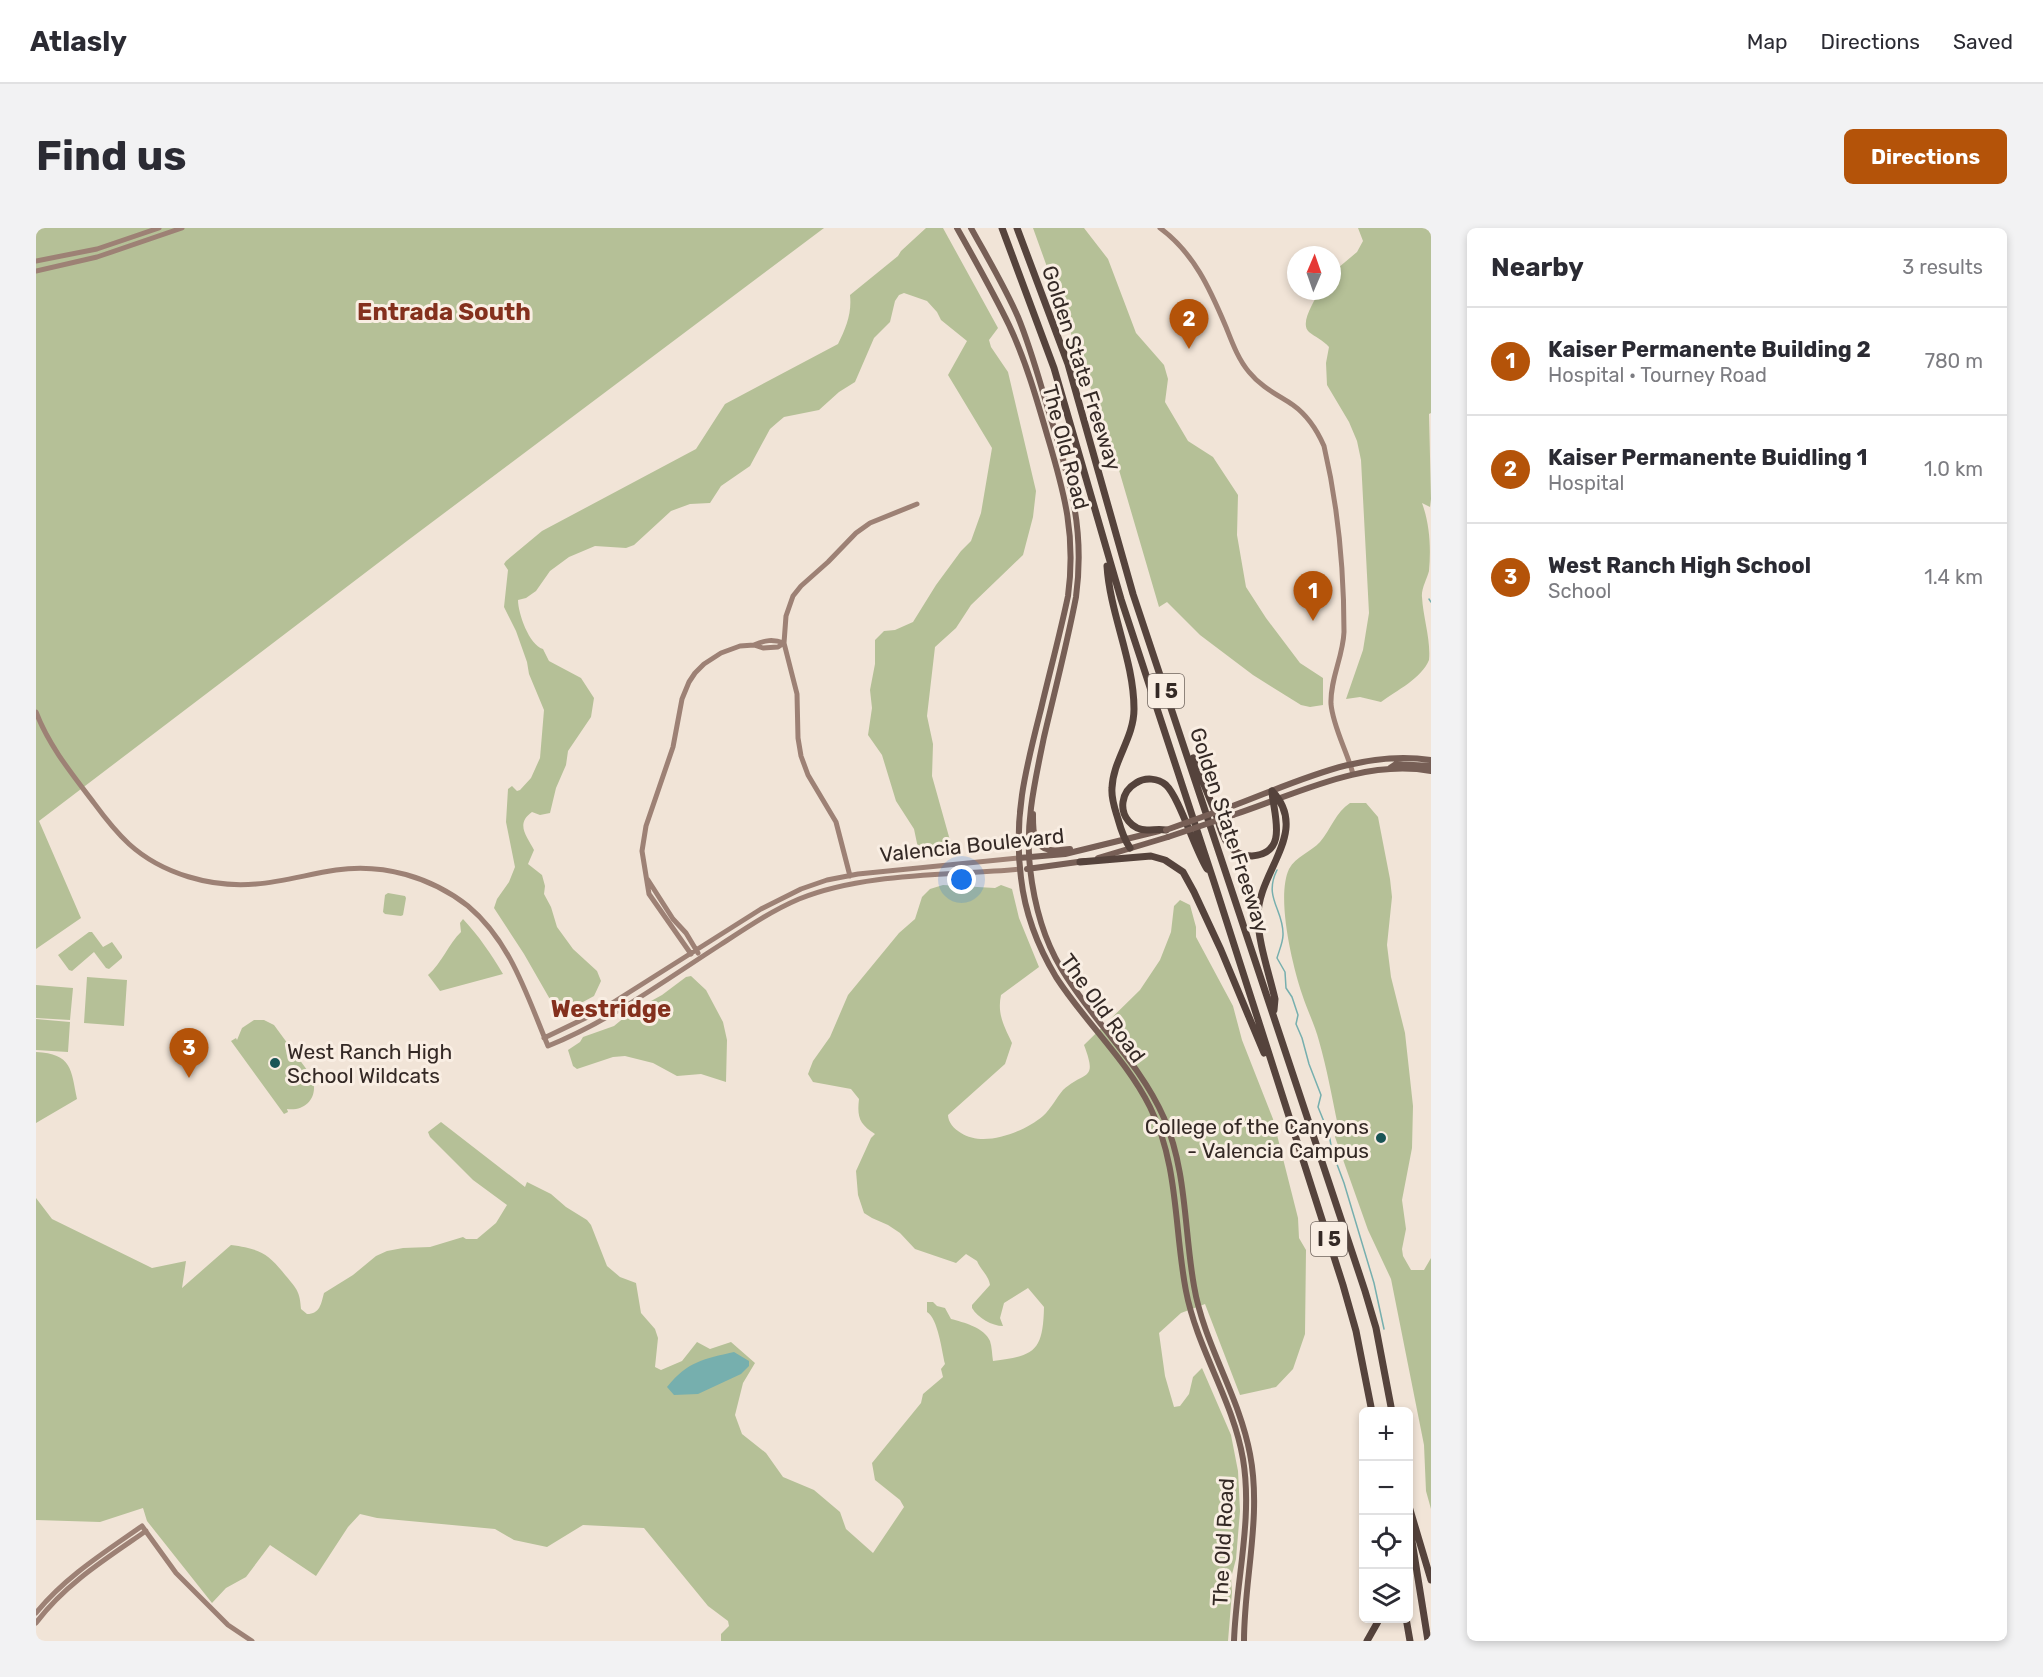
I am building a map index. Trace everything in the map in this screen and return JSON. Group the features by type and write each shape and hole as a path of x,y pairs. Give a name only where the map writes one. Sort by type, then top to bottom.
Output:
{"highway":[{"name":"Golden State Freeway","path":"1002,228 1054,368 1107,554 1351,1311 1371,1407"},
{"name":"Golden State Freeway","path":"1017,228 1068,364 1130,583 1365,1291 1380,1347 1391,1407"},
{"path":"1107,554 1108,582 1128,666 1134,707 1132,730 1112,787 1113,804 1125,841 1130,848"},
{"path":"1177,723 1225,838 1234,850 1251,856 1272,846 1278,831 1276,800"},
{"path":"1167,833 1143,830 1129,822 1123,803 1125,794 1132,785 1146,779 1157,780 1167,786 1198,855 1214,882"},
{"path":"1272,791 1286,822 1286,835 1265,882 1257,916 1275,999 1274,1016"},
{"path":"1080,862 1151,856 1172,863 1183,873 1221,950 1273,1070"},
{"path":"1412,1515 1431,1580"},
{"path":"1413,1547 1428,1641"},
{"path":"1423,1609 1431,1633"},
{"path":"1367,1641 1377,1623"},
{"path":"1407,1623 1410,1641"}],"main road":[{"name":"The Old Road","path":"957,228 1003,312 1023,360 1063,489 1070,528 1071,563 1068,596 1020,797 1019,858 1026,906 1036,936 1054,974 1134,1079 1153,1113 1167,1150 1188,1302 1235,1429 1245,1472 1245,1516 1234,1641"},
{"name":"The Old Road","path":"971,228 1013,307 1023,331 1068,475 1077,520 1079,554 1076,597 1029,822 1030,869 1038,913 1049,945 1062,970 1143,1078 1166,1121 1175,1147 1199,1311 1239,1416 1248,1443 1252,1470 1254,1511 1244,1641"},
{"name":"Valencia Boulevard","path":"1020,869 1080,862 1130,848 1324,771 1350,764 1397,758 1431,760"},
{"path":"1390,768 1396,764 1431,766"},
{"name":"Valencia Boulevard","path":"1019,858 1056,855 1167,833 1233,815 1353,774 1390,768 1431,771"},
{"path":"1032,800 1034,834 1040,845 1053,851 1080,850"}],"street":[{"path":"36,259 97,249 159,228"},
{"path":"36,271 91,259 182,228"},
{"path":"1160,228 1195,263 1210,288 1241,361 1249,373 1304,415 1324,446 1339,536 1344,634 1333,681 1331,706 1353,774"},
{"path":"851,884 836,822 808,775 801,756 798,738 797,694 784,643 784,627 789,606 801,586 863,527 917,504"},
{"path":"697,959 651,898 643,859 644,833 672,747 685,692 696,673 712,658 731,648 754,645 763,641 777,640 784,643"},
{"path":"36,712 61,759 116,831 131,846 146,856 183,875 212,883 246,885 272,883 337,870 374,868 408,875 448,892 480,918 504,947 516,969 544,1038"},
{"name":"Valencia Boulevard","path":"1019,858 850,875 814,884 761,909 612,1004 544,1038 548,1046 582,1031 777,909 815,893 851,884 1020,869"},
{"path":"1070,996 1076,990"},
{"path":"36,1613 46,1600 77,1572 144,1528"},
{"path":"36,1623 73,1583 144,1528"},
{"path":"144,1528 176,1573 228,1625 252,1641"}],"green space":[{"path":"36,228 824,228 39,821 81,918 36,949"},
{"path":"926,228 943,228 998,328 989,340 991,347 1008,372 1036,491 1033,517 1023,555 971,605 956,628 935,647 927,716 933,744 932,776 953,851 931,852 918,848 914,829 896,801 882,755 868,735 872,708 870,690 875,664 875,640 884,631 895,630 913,622 936,585 971,541 981,513 992,448 948,375 967,341 941,320 927,301 904,293 899,295 895,301 890,322 874,338 855,382 839,392 819,410 784,417 778,422 770,429 750,466 721,486 710,503 690,504 671,511 634,545 626,548 595,546 569,557 550,571 536,591 518,600 522,620 533,641 543,649 549,661 581,678 594,698 591,717 568,751 566,765 556,788 550,813 540,815 532,812 524,821 523,826 534,850 528,864 542,875 545,886 544,894 557,927 573,949 597,971 601,981 594,996 559,1015 494,908 515,867 506,822 508,789 512,786 517,791 520,790 531,778 540,758 544,710 529,674 516,631 504,607 508,570 504,564 542,531 696,449 725,404 838,344 848,320 850,295 898,256"},
{"path":"1033,228 1084,228 1108,259 1136,333 1164,365 1168,379 1165,402 1188,441 1213,457 1238,495 1237,535 1246,587 1300,663 1323,678 1323,705 1310,707 1301,705 1253,675 1200,635 1167,602 1159,607 1114,453"},
{"path":"1358,228 1431,228 1430,507 1422,503 1430,545 1429,571 1422,594 1429,660 1421,673 1381,702 1360,697 1346,699 1363,650 1369,613 1361,460 1357,441 1349,422 1327,385 1326,363 1329,347 1306,328 1307,318 1315,300 1341,300 1341,265 1357,252 1363,241"},
{"name":"College of the Canyons - Valencia Campus","path":"1350,803 1366,803 1378,817 1390,879 1392,897 1387,945 1391,977 1405,1033 1413,1106 1412,1148 1402,1200 1406,1229 1402,1249 1403,1256 1411,1270 1424,1270 1431,1258 1431,1509 1426,1491 1424,1445 1391,1279 1368,1230 1335,1137 1338,1126 1327,1073 1294,966 1287,931 1284,896 1289,869 1320,842 1337,816"},
{"path":"943,885 995,888 1001,885 1012,889 1019,918 1039,967 1001,995 1001,1014 1012,1043 1005,1064 948,1115 954,1127 970,1137 992,1138 1025,1128 1046,1113 1063,1090 1087,1074 1090,1065 1084,1045 1140,990 1160,960 1171,932 1174,906 1180,900 1190,905 1196,927 1196,937 1233,1006 1242,1040 1273,1119 1298,1218 1299,1238 1306,1250 1305,1334 1293,1369 1276,1387 1240,1395 1205,1304 1181,1313 1159,1333 1165,1376 1174,1407 1180,1406 1189,1394 1193,1377 1202,1368 1231,1435 1238,1471 1240,1511 1236,1559 1231,1578 1228,1641 721,1641 721,1634 729,1626 728,1621 708,1606 644,1528 583,1525 547,1547 514,1540 495,1529 377,1518 360,1514 348,1527 316,1576 270,1545 246,1577 226,1588 212,1603 147,1521 143,1508 100,1522 36,1520 36,1198 52,1219 152,1268 186,1261 182,1288 231,1245 263,1253 293,1284 300,1298 301,1309 311,1314 319,1308 324,1293 353,1275 376,1256 403,1248 430,1247 463,1237 477,1239 496,1223 507,1205 473,1180 430,1137 428,1132 441,1122 525,1187 527,1182 551,1194 587,1220 607,1266 620,1277 636,1283 641,1313 655,1329 658,1338 655,1367 661,1370 682,1361 697,1342 710,1349 731,1342 755,1363 743,1383 735,1415 742,1434 766,1453 783,1477 814,1490 840,1512 846,1529 873,1553 904,1507 900,1500 875,1480 872,1463 921,1403 923,1394 943,1377 941,1369 945,1364 941,1344 934,1321 927,1312 927,1302 933,1302 945,1308 951,1319 983,1332 990,1341 993,1361 1019,1357 1034,1349 1042,1333 1044,1307 1028,1288 1004,1303 1000,1318 1003,1326 994,1325 978,1315 972,1308 972,1305 990,1285 977,1261 966,1254 956,1263 915,1249 900,1233 864,1213 858,1195 856,1171 875,1134 860,1120 859,1099 851,1089 813,1082 808,1074 813,1061 830,1037 848,995 899,933 915,919 922,897 930,889"},
{"path":"388,893 405,896 403,915 383,912 385,895"},
{"path":"463,919 485,945 503,974 440,991 428,975 461,932 460,923"},
{"path":"92,932 103,947 112,942 122,958 109,969 94,952 72,971 69,970 58,955"},
{"path":"691,976 706,990 723,1022 727,1040 726,1082 701,1074 677,1076 653,1063 625,1056 613,1057 577,1069 573,1066 568,1050 580,1042 583,1037 614,1026 631,1012"},
{"path":"87,977 127,980 124,1026 84,1023"},
{"path":"36,985 73,988 70,1020 36,1018"},
{"path":"36,1019 70,1022 68,1052 36,1050"},
{"path":"254,1020 264,1020 274,1025 310,1074 313,1081 313,1094 310,1100 301,1107 287,1109 288,1112 284,1114 231,1041 236,1038 237,1040 242,1028"},
{"path":"36,1052 57,1056 68,1065 77,1099 36,1123"}],"water":[{"path":"734,1352 749,1361 749,1366 741,1374 698,1394 674,1395 667,1387 682,1372 697,1362"}],"waterway":[{"path":"1277,870 1272,888 1281,918 1283,935 1277,958 1285,972 1286,988 1292,997 1298,1015 1296,1024 1321,1095 1318,1107 1329,1134 1332,1151 1374,1283 1384,1329"}],"place":[{"name":"Kaiser Permanente Buidling 1","path":"1189,349"},
{"name":"Kaiser Permanente Building 2","path":"1313,621"},
{"name":"West Ranch High School Wildcats","path":"275,1063"},
{"name":"West Ranch High School","path":"189,1078"},
{"name":"College of the Canyons - Valencia Campus","path":"1381,1138"}],"district":[{"name":"Entrada South","path":"444,312"},
{"name":"Westridge","path":"611,1009"}]}
